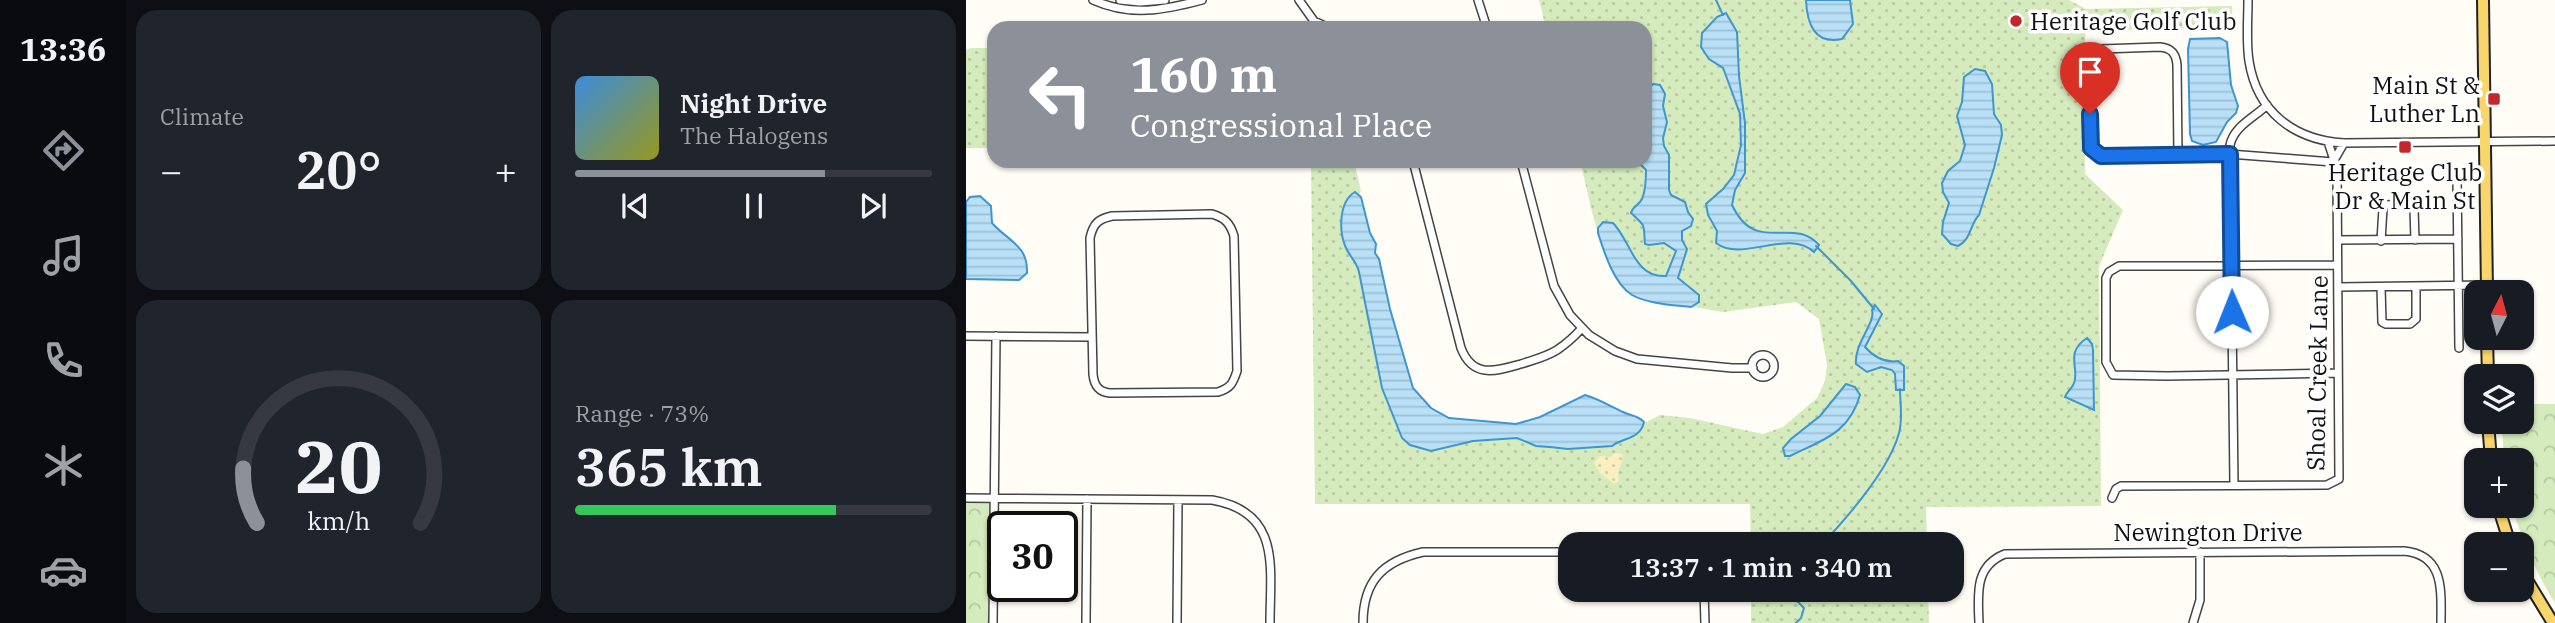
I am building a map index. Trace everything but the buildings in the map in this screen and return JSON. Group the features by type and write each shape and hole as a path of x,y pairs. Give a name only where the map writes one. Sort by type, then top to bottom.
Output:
{"main road":[{"path":"2483,0 2487,280"},
{"path":"2534,592 2553,623"}],"street":[{"path":"1093,0 1119,9 1146,12 1202,0"},
{"path":"1120,0 1165,0"},
{"path":"1299,0 1314,21"},
{"path":"1478,0 1485,21"},
{"path":"2248,0 2249,62 2256,86 2267,105 2293,129 2304,135 2328,142 2344,143 2555,141"},
{"path":"2178,155 2177,65 2174,52 2160,47 2101,48 2094,51 2089,64 2090,142 2095,154 2101,156 2178,155 2230,154 2333,162 2344,143"},
{"path":"2234,485 2230,154 2232,137 2239,127 2267,105"},
{"name":"Shoal Creek Lane","path":"2112,498 2116,489 2121,486 2327,485 2339,479 2337,169 2328,142"},
{"path":"1415,168 1461,348 1469,362 1483,370 1491,371 1537,359 1554,352 1581,328"},
{"path":"1523,168 1554,286 1563,305 1581,328 1604,346 1637,359 1753,368"},
{"path":"2458,177 2459,348"},
{"path":"2381,241 2385,205 2411,204 2414,209 2415,240"},
{"path":"1212,214 1223,217 1231,225 1234,236 1237,371 1234,383 1227,389 1218,392 1105,393 1099,390 1093,380 1092,337 1090,238 1093,227 1101,218 1212,214"},
{"path":"2338,240 2458,239"},
{"path":"2337,264 2114,268 2106,278 2106,362 2113,375 2338,373"},
{"path":"2338,287 2464,287"},
{"path":"2381,287 2381,318 2386,324 2414,322 2417,315 2416,287"},
{"path":"966,336 1092,337"},
{"path":"993,623 996,336"},
{"path":"966,498 1178,500 1226,503 1241,508 1254,517 1263,530 1269,551 1270,623"},
{"path":"1086,623 1087,499"},
{"path":"1177,623 1178,500"},
{"name":"Newington Drive","path":"1979,623 1979,580 1988,564 1996,557 2014,553 2404,551 2429,561 2437,573 2441,587 2441,623"},
{"path":"1363,623 1367,591 1383,568 1402,557 1423,552 1558,552"},
{"path":"2195,622 2200,600 2200,552"},
{"path":"1704,602 1705,623"}],"green space":[{"name":"Heritage Golf Club","path":"1539,0 2069,0 2086,9 2232,6 2233,27 2086,31 2085,174 2123,210 2099,266 2101,506 1926,507 1927,532 1751,532 1750,504 1315,504 1311,168 1356,168 1361,191 1359,194 1370,233 1376,244 1375,253 1379,259 1390,309 1413,388 1431,408 1449,418 1516,424 1540,417 1585,395 1637,417 1644,423 1660,415 1690,418 1763,434 1783,427 1817,398 1825,381 1827,365 1819,319 1796,302 1723,312 1642,298 1628,290 1607,259 1593,217 1582,168 1652,168 1652,21 1544,21"},
{"path":"987,48 987,148 966,148 966,50"},
{"path":"2534,404 2555,404 2555,603 2534,564 2534,532 2520,532 2516,518 2534,518 2534,448 2503,448 2503,434 2534,434"},
{"path":"966,498 994,499 994,511 987,511 987,602 993,602 993,623 966,623"},
{"path":"1751,602 1928,602 1929,623 1751,623"}],"sand":[{"path":"1615,453 1622,454 1623,457 1618,472 1619,481 1614,484 1600,473 1594,463 1600,456 1610,457"}],"water":[{"path":"1806,0 1850,0 1853,24 1842,39 1825,39 1814,30 1808,17"},
{"path":"1726,13 1737,32 1745,123 1745,173 1735,190 1732,205 1752,229 1797,233 1808,237 1819,245 1814,252 1791,243 1739,249 1716,243 1717,231 1708,215 1706,204 1734,175 1741,145 1740,114 1723,68 1709,59 1701,47 1702,33 1717,17"},
{"path":"2220,38 2227,42 2231,85 2238,106 2216,142 2203,145 2192,141 2190,134 2188,49 2190,39"},
{"path":"1975,69 1985,71 1992,84 1994,114 2001,125 2002,135 1979,215 1966,240 1958,246 1951,244 1942,234 1949,203 1942,183 1948,171 1960,161 1965,145 1957,116 1962,102 1964,77"},
{"path":"1652,85 1660,85 1665,94 1663,106 1667,122 1663,138 1669,155 1669,190 1671,195 1685,202 1693,219 1691,226 1682,231 1682,240 1687,249 1678,278 1699,295 1699,302 1691,307 1661,304 1632,295 1620,283 1611,267 1598,233 1603,222 1613,223 1640,265 1655,275 1666,276 1676,251 1664,243 1645,244 1643,226 1631,213 1642,199 1645,189 1644,168 1652,168"},
{"path":"1355,192 1361,197 1370,233 1376,244 1375,253 1379,259 1390,309 1413,388 1431,408 1449,418 1516,424 1540,417 1585,395 1644,422 1639,432 1612,446 1568,449 1536,446 1517,438 1473,441 1431,451 1410,445 1402,438 1382,388 1359,272 1342,234 1345,203"},
{"path":"980,196 991,206 992,223 1024,256 1027,273 1019,280 966,279 966,202 970,197"},
{"path":"1875,305 1882,314 1865,347 1880,358 1898,361 1904,366 1904,390 1896,390 1895,374 1892,370 1881,367 1867,372 1856,364 1858,349"},
{"path":"2087,338 2093,350 2094,410 2065,397 2075,377 2076,349"},
{"path":"1846,384 1855,387 1860,395 1849,419 1823,440 1785,456 1783,448 1820,416"}],"waterway":[{"path":"1716,0 1723,15"},
{"path":"1816,246 1874,309"},
{"path":"1833,532 1868,490 1894,446 1901,422 1900,389"},
{"path":"1796,623 1804,608 1798,602"}],"place":[{"name":"Heritage Golf Club","path":"2016,21"},
{"name":"Main St & Luther Ln","path":"2494,99"},
{"name":"Heritage Club Dr & Main St","path":"2405,147"}],"route":[{"path":"2090,114 2091,148 2095,154 2101,156 2230,154 2232,312"}]}
